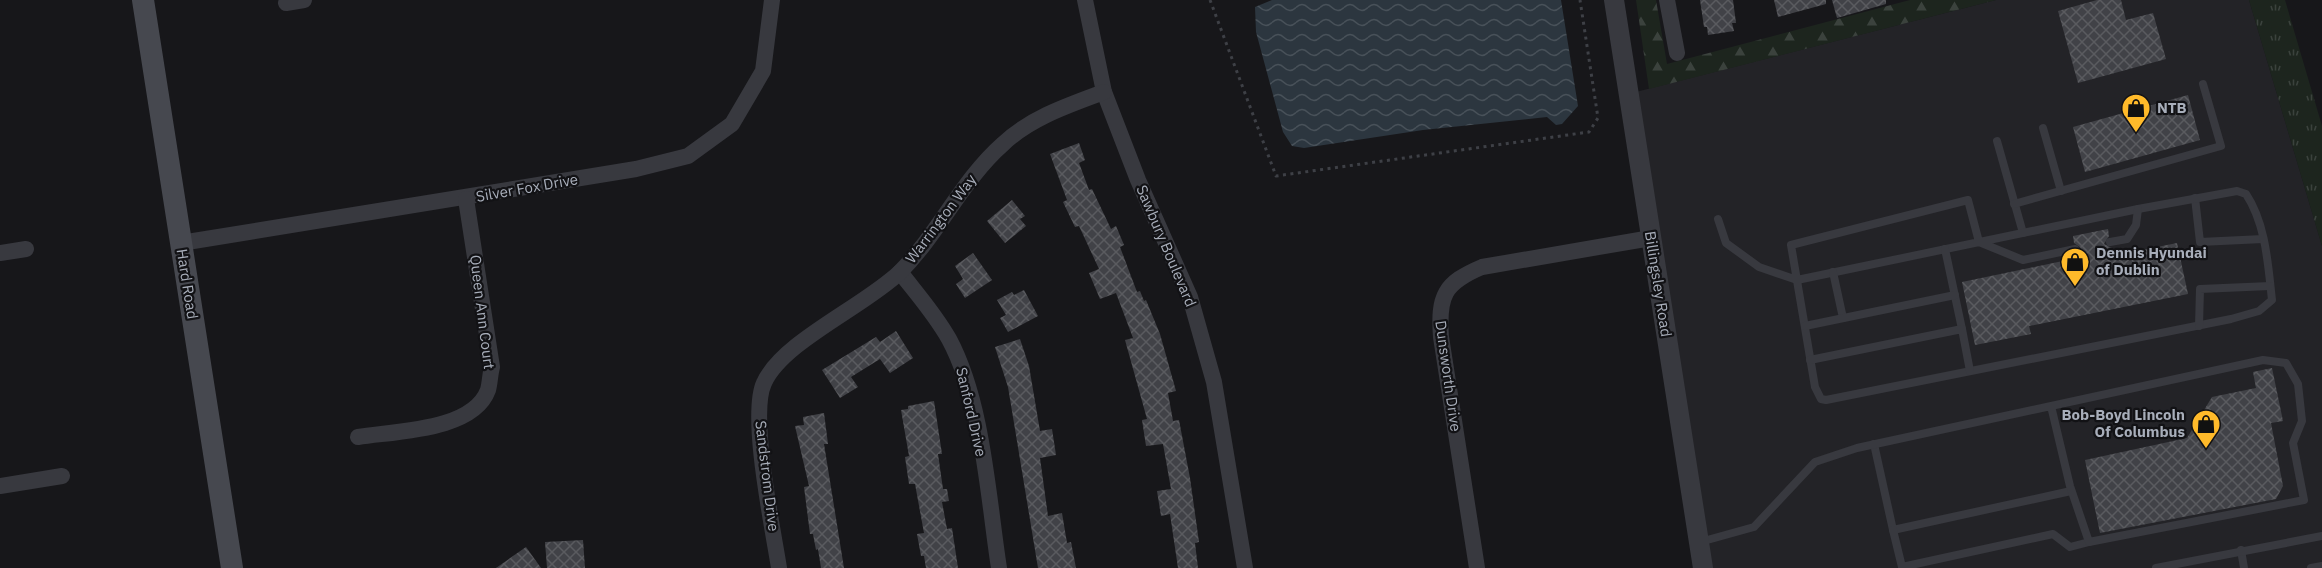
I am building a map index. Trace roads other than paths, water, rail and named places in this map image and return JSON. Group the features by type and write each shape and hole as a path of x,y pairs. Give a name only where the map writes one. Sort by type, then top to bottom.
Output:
{"main road":[{"name":"Hard Road","path":"142,0 232,568"}],"street":[{"path":"286,3 304,0"},
{"name":"Silver Fox Drive","path":"181,243 636,170 688,156 732,124 763,71 772,0"},
{"name":"Sawbury Boulevard","path":"1085,0 1104,92 1138,180 1190,297 1214,382 1245,568"},
{"name":"Billingsley Road","path":"1614,0 1703,568"},
{"path":"1667,0 1677,53"},
{"name":"Warrington Way","path":"763,385 772,367 785,354 846,313 900,272 940,226 976,173 1004,143 1042,117 1104,92"},
{"name":"Queen Ann Court","path":"358,437 451,422 473,411 487,391 492,367 466,199"},
{"name":"Dunsworth Drive","path":"1477,568 1441,337 1439,313 1446,289 1463,275 1482,267 1651,238"},
{"path":"0,253 26,249"},
{"name":"Sanford Drive","path":"900,272 934,315 964,372 977,425 999,568"},
{"name":"Sandstrom Drive","path":"763,385 759,430 779,568"},
{"path":"0,486 62,476"}],"lane":[{"path":"2014,204 2221,146 2203,84"},
{"path":"2043,128 2061,191"},
{"path":"1997,141 2022,233"},
{"path":"1718,219 1726,243 1759,267 1797,280 2138,209 2237,191 2246,194 2257,214 2272,300 2259,311 2199,326 1826,400 1821,399 1817,394 1810,360 1804,326 1797,280 1791,245 1968,200 1979,242"},
{"path":"2194,198 2200,242 2263,239"},
{"path":"2110,242 2127,239 2136,225 2138,209"},
{"path":"1979,242 2023,260 2075,249"},
{"path":"1945,249 1970,371"},
{"path":"1833,272 1843,318"},
{"path":"2199,326 2200,289 2270,286"},
{"path":"1804,326 1955,295"},
{"path":"1810,360 1962,329"},
{"path":"1699,542 1754,527 1815,462 1874,444 2263,360 2286,363 2298,384 2302,421 2293,443 2304,500 2070,547 2053,534 1902,567 1874,444"},
{"path":"2051,406 2071,491 2089,542"},
{"path":"1893,530 2071,491"},
{"path":"2156,568 2322,536"},
{"path":"2241,550 2244,568"},
{"path":"2311,568 2322,566"}],"water":[{"path":"1272,0 1561,0 1578,106 1562,124 1556,125 1547,117 1423,130 1304,148 1292,146 1283,132 1256,32 1255,7"}],"place":[{"name":"NTB","path":"2136,134"},
{"name":"Dennis Hyundai of Dublin","path":"2075,288"},
{"name":"Bob-Boyd Lincoln Of Columbus","path":"2206,450"}]}
